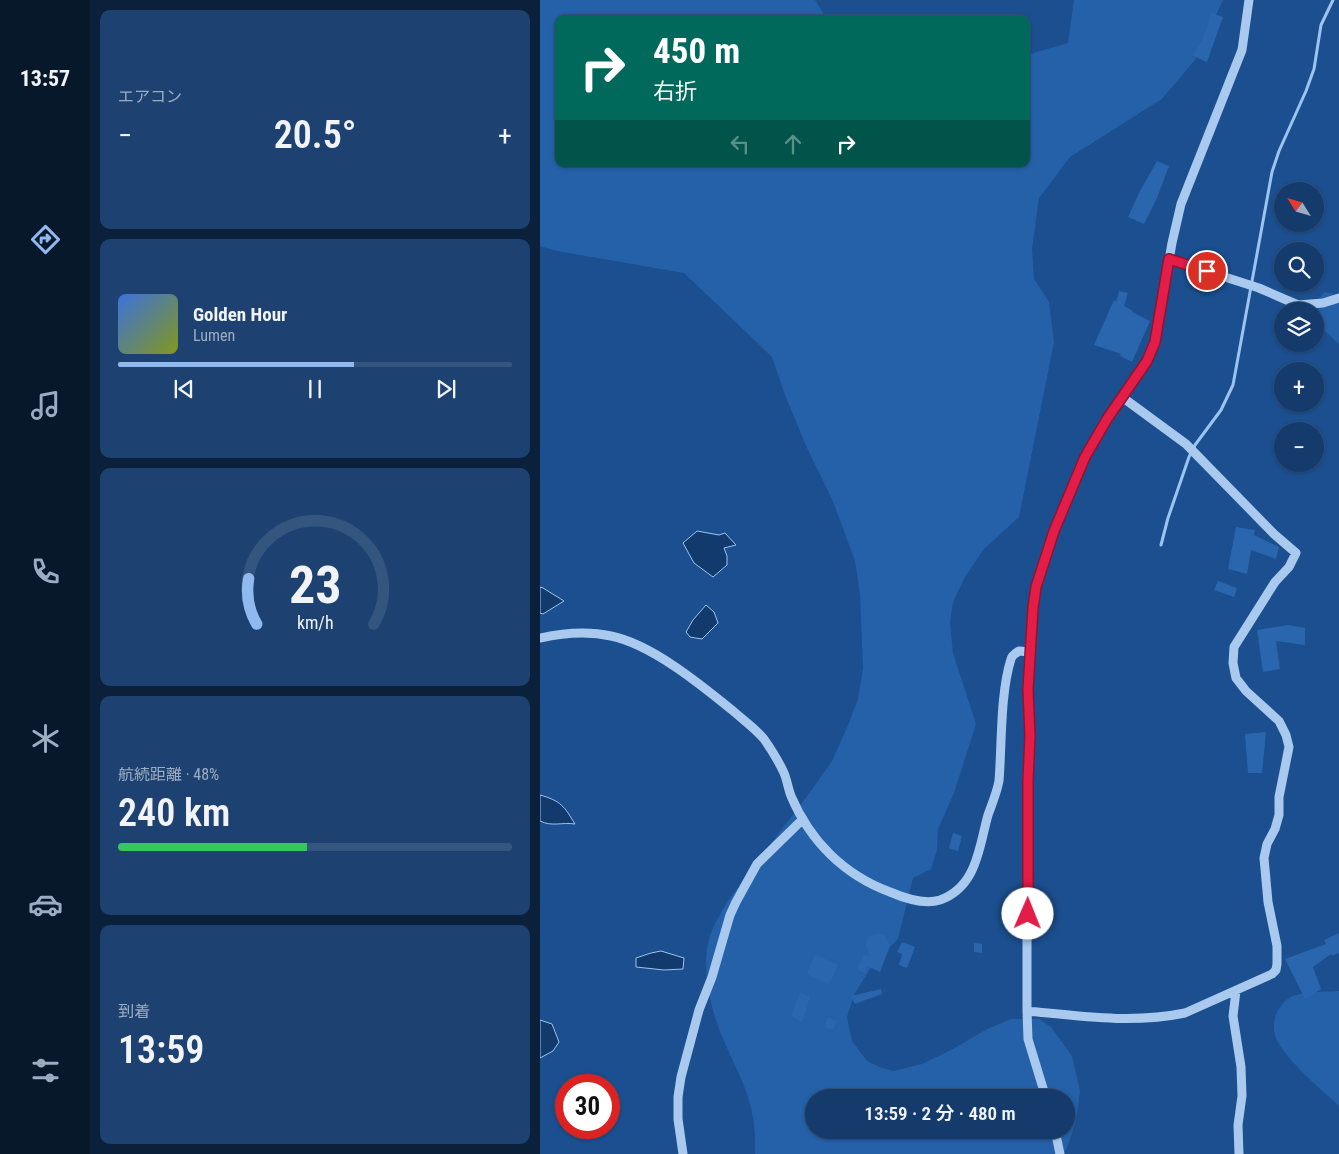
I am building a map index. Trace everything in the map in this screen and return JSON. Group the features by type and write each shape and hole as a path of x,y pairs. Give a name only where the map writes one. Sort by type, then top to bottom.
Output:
{"street":[{"path":"1043,1089 1028,1039 1027,1011 1030,735 1028,690 1036,587 1054,531 1085,457 1147,361 1155,342 1169,259 1181,204 1242,50 1249,0"},
{"path":"1169,259 1245,283 1298,305 1323,303 1339,298"},
{"path":"1027,1011 1108,1019 1185,1014 1272,974 1276,970 1277,946 1268,902 1264,858 1267,844 1275,829 1279,815 1279,797 1289,747 1286,735 1279,721 1246,691 1236,678 1233,663 1234,646 1296,553 1274,534 1186,444 1122,397"},
{"path":"540,638 577,633 611,636 630,642 658,656 707,690 763,738 784,773 791,796 803,819 814,836 839,865 880,890 902,897 932,901 940,900 962,887 977,860 998,784 1005,689 1011,657 1019,651 1030,652"},
{"path":"683,1154 678,1120 678,1097 681,1077 699,1010 712,977 730,915 757,864 803,819"},
{"path":"1236,991 1233,1016 1241,1067 1242,1096 1238,1125 1240,1154"},
{"path":"1057,1139 1060,1154"}],"shaded area":[{"path":"540,0 815,0 824,15 555,15 555,167 1030,167 1030,54 1068,43 1074,0 1223,0 1195,60 1162,99 1070,157 1039,198 1032,249 1034,279 1049,302 1054,342 1019,517 984,549 965,577 953,602 950,622 953,653 976,724 954,793 938,829 937,850 931,869 913,878 898,939 873,964 854,995 847,1017 852,1041 867,1061 893,1071 922,1064 987,1029 1011,1019 1039,1019 1051,1027 1072,1056 1080,1091 1075,1124 1075,1089 805,1089 805,1139 1070,1139 1063,1154 755,1154 754,1126 748,1097 719,1029 711,1003 708,989 707,948 710,936 727,902 832,761 849,723 858,699 863,668 860,594 855,561 832,499 807,448 785,395 772,357 684,273 557,251 540,246"},
{"path":"1324,292 1339,295 1339,344 1324,330 1324,302 1317,302"},
{"path":"697,531 719,535 725,533 736,545 724,548 727,556 727,565 713,577 694,563 683,543"},
{"path":"540,587 564,601 543,614 540,613"},
{"path":"706,605 714,612 718,623 702,639 690,637 686,632 693,620"},
{"path":"540,795 561,805 575,824 549,824 540,821"},
{"path":"661,951 684,958 683,969 664,970 636,967 636,958"},
{"path":"1339,991 1339,1106 1293,1062 1279,1043 1275,1035 1274,1026 1278,1010 1291,997 1310,992"},
{"path":"540,1020 552,1024 559,1042 553,1051 540,1058"}],"building":[{"path":"1212,13 1223,17 1207,62 1193,56 1202,40"},
{"path":"1157,161 1169,166 1157,198 1144,224 1128,217"},
{"path":"1119,291 1128,293 1124,306 1150,321 1132,362 1120,356 1121,354 1094,345 1114,300 1116,302"},
{"path":"1236,527 1255,530 1254,535 1279,547 1276,559 1251,550 1247,574 1228,569"},
{"path":"1218,581 1237,588 1234,597 1214,590"},
{"path":"1288,625 1305,628 1305,645 1276,641 1280,669 1263,672 1257,630"},
{"path":"1266,732 1262,773 1248,773 1245,734"},
{"path":"953,833 962,836 958,851 949,848"},
{"path":"878,933 884,935 890,946 880,972 867,966 865,973 857,970 863,954 869,956 866,944 868,937"},
{"path":"1339,933 1339,953 1332,956 1331,954 1313,967 1321,989 1305,999 1285,959 1326,944 1324,940"},
{"path":"902,942 915,947 907,968 899,965 902,954 897,952"},
{"path":"974,943 982,944 982,953 974,952"},
{"path":"815,954 838,965 829,985 807,974"},
{"path":"881,989 882,994 855,1004 851,996"},
{"path":"800,992 810,997 802,1023 791,1016"},
{"path":"828,1017 837,1021 833,1030 824,1027"}],"waterway":[{"path":"1161,545 1168,518 1189,457 1195,445 1221,410 1233,385 1272,172 1314,69 1321,25 1333,0"}],"route":[{"path":"1028,914 1030,735 1028,690 1036,587 1045,564 1054,531 1085,457 1107,419 1147,361 1155,342 1169,259 1207,271"}]}
